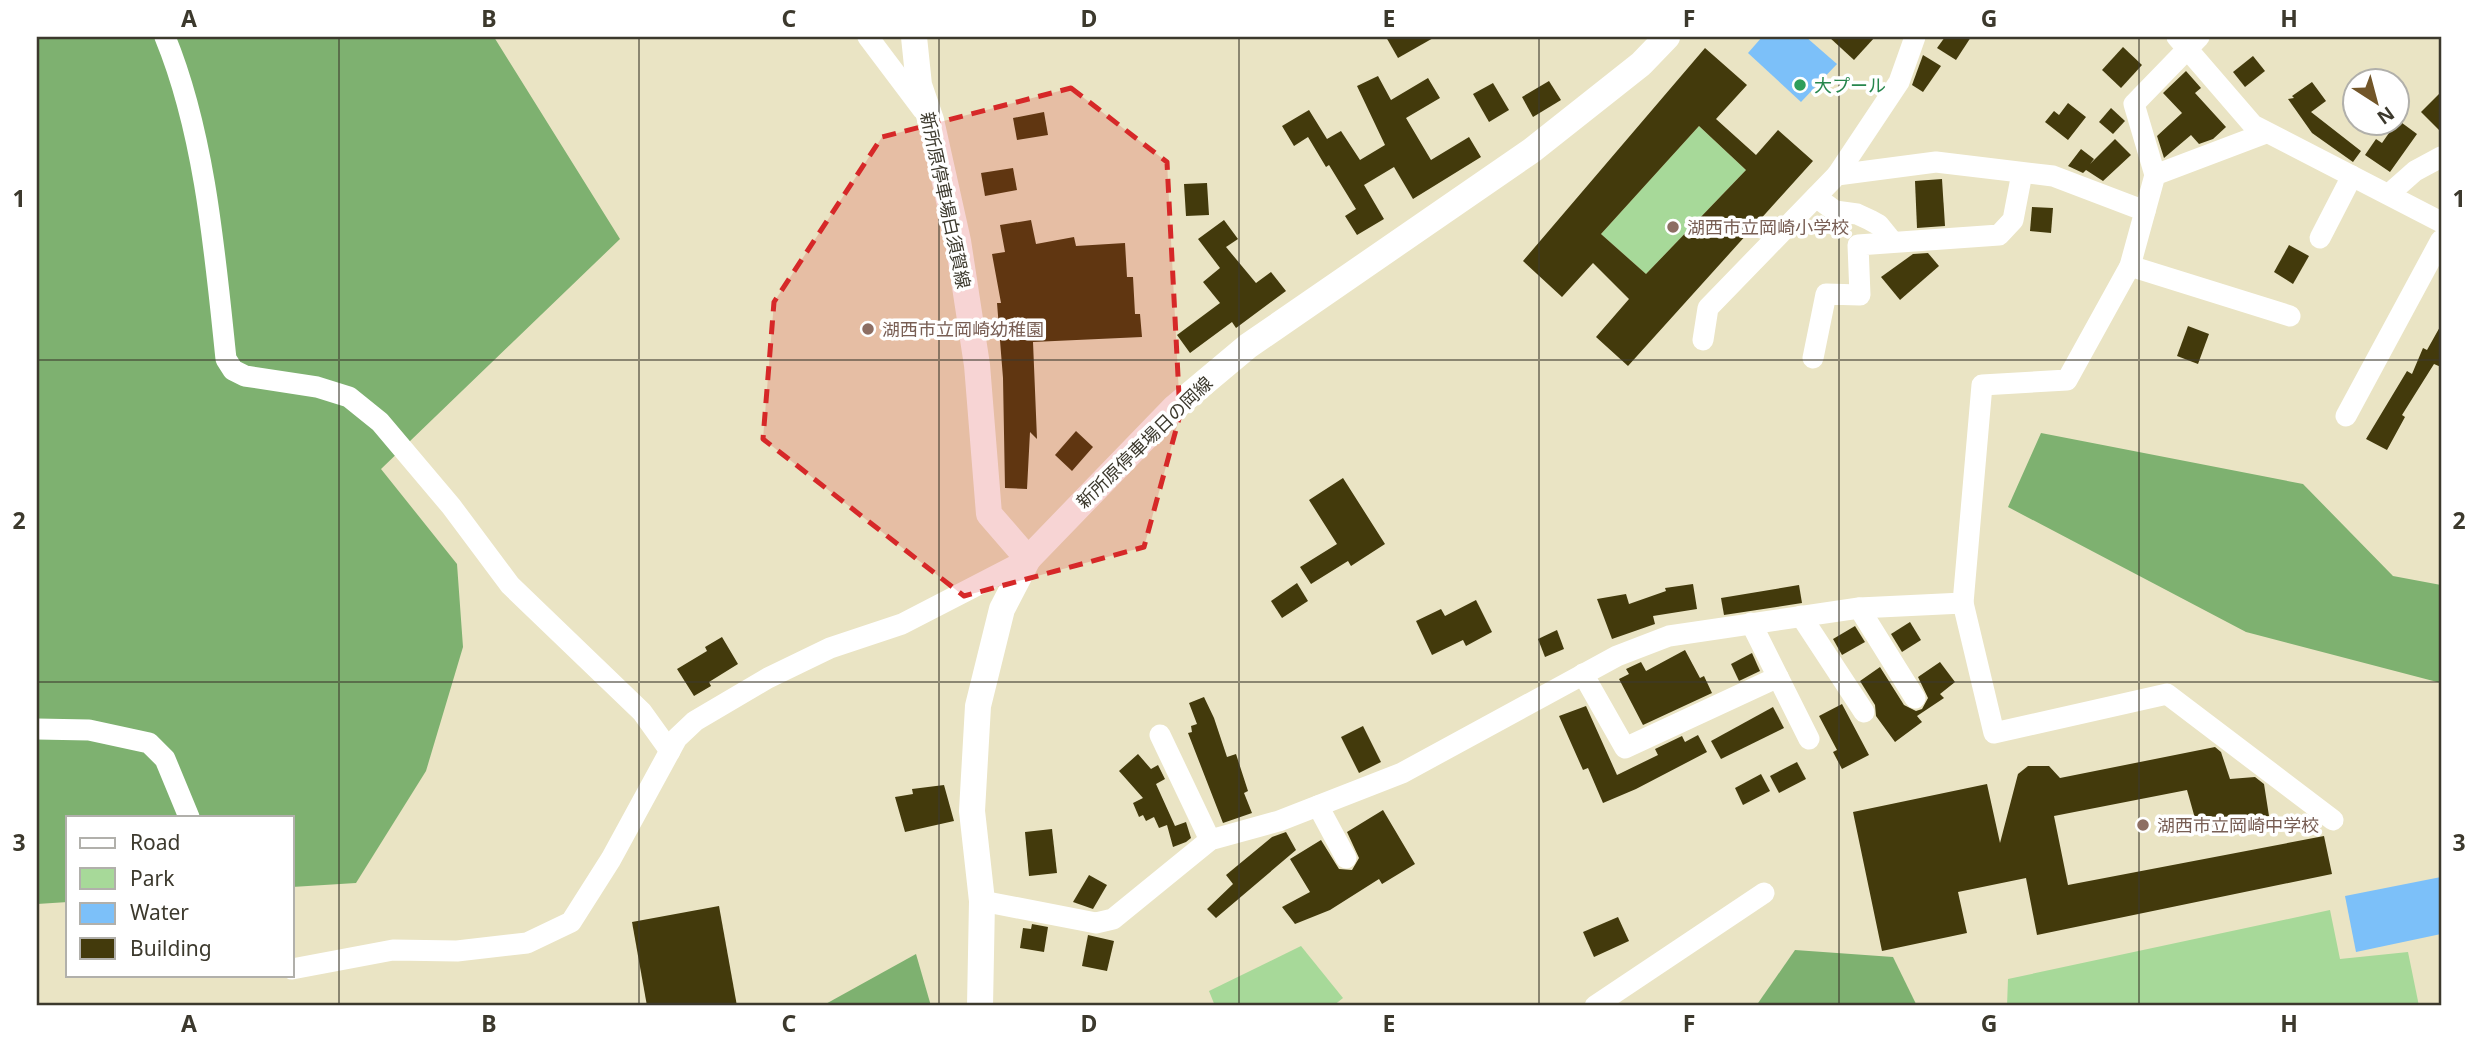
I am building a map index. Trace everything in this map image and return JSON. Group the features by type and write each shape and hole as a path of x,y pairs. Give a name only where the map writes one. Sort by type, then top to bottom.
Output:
{"main road":[{"name":"新所原停車場白須賀線","path":"914,37 919,85 931,120 958,241 977,365 989,514 1028,559"},
{"name":"新所原停車場日の岡線","path":"980,1006 982,901 972,811 978,706 1002,609 1028,559 1174,408 1248,346 1531,151 1641,64 1667,37"}],"street":[{"path":"166,37 179,72 194,132 226,359 233,370 245,376 317,387 349,397 380,422 450,506 510,585 642,712 670,751"},
{"path":"868,37 931,120"},
{"path":"1703,341 1708,308 1837,175 1899,82 1914,37"},
{"path":"2333,820 2167,694 1994,733 1963,603 1982,385 2067,380 2130,266 2155,175 2134,104 2188,40 2253,125 2441,222"},
{"path":"2155,175 2266,133"},
{"path":"2389,194 2415,172 2441,157"},
{"path":"1837,175 1936,162 2053,176 2145,211"},
{"path":"1858,244 1999,235 2013,220 2022,173"},
{"path":"2320,239 2353,176"},
{"path":"1816,197 1835,211 1861,216 1879,225 1892,241"},
{"path":"1813,358 1826,294 1860,295 1858,244 1861,216"},
{"path":"2346,416 2441,240"},
{"path":"2130,266 2290,316"},
{"path":"294,969 393,950 457,951 527,943 571,922 611,859 670,751 695,721 768,678 830,648 902,624 1028,559"},
{"path":"982,901 1096,923 1113,919 1210,840 1318,806 1402,774 1583,674 1659,639 1859,607 1963,603"},
{"path":"1859,607 1915,698"},
{"path":"1801,616 1864,712"},
{"path":"1751,623 1809,739"},
{"path":"1583,674 1625,748 1778,677"},
{"path":"37,729 89,730 149,743 165,759 189,816"},
{"path":"1160,735 1210,840"},
{"path":"1318,806 1346,859"},
{"path":"1595,1006 1763,893"}],"highlighted area":[{"path":"1071,88 1167,162 1180,415 1144,547 964,596 763,439 774,302 882,137"}],"green space":[{"path":"37,37 494,37 620,239 381,469 457,564 463,647 426,771 356,883 294,887 294,816 66,816 66,902 37,904"},
{"path":"1699,126 1746,170 1646,274 1601,234"},
{"path":"2041,433 2303,484 2393,576 2441,585 2441,683 2246,632 2008,507"},
{"path":"2330,910 2340,959 2408,952 2419,1006 2007,1006 2008,979"},
{"path":"1301,946 1343,998 1333,1006 1215,1006 1209,991"},
{"path":"1795,950 1893,957 1917,1006 1756,1006"},
{"path":"916,954 931,1006 822,1006"}],"water":[{"name":"大プール","path":"1762,37 1806,37 1837,64 1801,102 1748,53"},
{"path":"2441,877 2441,934 2356,952 2345,896"}],"building":[{"path":"1386,37 1435,37 1398,58"},
{"path":"1829,37 1875,37 1854,60"},
{"path":"1945,37 1971,37 1956,60 1937,48"},
{"path":"2123,47 2142,65 2121,88 2102,70"},
{"path":"1705,48 1747,85 1716,119 1756,155 1778,130 1813,161 1628,366 1596,337 1629,299 1593,263 1562,297 1523,261","holes":["1699,126 1746,170 1646,274 1601,234"]},
{"path":"1923,55 1941,66 1923,92 1912,85"},
{"path":"2253,56 2265,71 2245,87 2233,72"},
{"path":"2186,71 2201,88 2195,93 2226,127 2213,139 2199,144 2191,135 2164,158 2157,136 2182,113 2163,93"},
{"path":"1378,76 1391,100 1428,78 1440,98 1406,118 1431,160 1469,137 1481,157 1413,199 1394,167 1364,185 1384,219 1357,235 1345,216 1356,209 1329,165 1326,167 1308,137 1294,146 1282,126 1309,110 1327,139 1341,131 1360,160 1385,145 1357,86"},
{"path":"1549,81 1561,100 1533,117 1522,97"},
{"path":"2312,82 2326,101 2311,112 2361,151 2353,162 2312,133 2288,99 2294,98 2292,96"},
{"path":"1493,83 1509,110 1489,122 1473,94"},
{"path":"2441,92 2441,132 2421,112"},
{"path":"2068,103 2086,117 2068,140 2045,122 2054,111 2059,115"},
{"path":"2111,108 2125,121 2113,134 2099,122"},
{"path":"1044,112 1048,135 1017,140 1013,118"},
{"path":"2412,130 2417,134 2390,172 2365,155 2376,139 2382,143 2387,136 2412,136"},
{"path":"2115,139 2131,155 2103,181 2086,170 2083,173 2068,166 2081,149 2094,159 2090,164"},
{"path":"1013,168 1017,190 985,196 981,173"},
{"path":"1942,179 1945,226 1917,228 1915,181"},
{"path":"1207,183 1209,215 1186,216 1184,184"},
{"path":"2032,207 2053,208 2051,233 2030,231"},
{"path":"1031,220 1036,244 1074,237 1076,246 1125,243 1127,277 1133,277 1135,314 1140,314 1142,337 1033,342 1037,439 1030,432 1027,489 1005,488 1003,378 997,303 1001,303 992,254 1005,252 1000,225"},
{"path":"1224,220 1238,239 1226,247 1256,283 1271,272 1286,291 1236,328 1232,322 1190,353 1177,335 1220,303 1203,282 1220,268 1198,239"},
{"path":"2289,245 2309,256 2293,284 2274,272"},
{"path":"1928,253 1939,266 1900,300 1881,277 1913,254"},
{"path":"2441,325 2441,367 2434,364 2402,415 2405,417 2387,450 2366,439 2407,371 2412,374 2423,348 2427,350"},
{"path":"2188,326 2209,334 2198,364 2177,356"},
{"path":"1076,431 1093,447 1072,471 1055,455"},
{"path":"1343,478 1385,544 1351,566 1348,561 1311,584 1300,567 1337,544 1309,500"},
{"path":"1297,583 1308,601 1282,618 1271,601"},
{"path":"1693,584 1697,609 1653,616 1655,624 1612,639 1597,599 1626,594 1629,604 1666,591 1665,588"},
{"path":"1799,585 1802,603 1724,615 1721,598"},
{"path":"1476,600 1492,632 1466,646 1463,640 1432,655 1416,621 1441,609 1445,616"},
{"path":"1910,622 1921,640 1902,652 1891,634"},
{"path":"1855,626 1865,642 1842,655 1833,639"},
{"path":"1557,630 1564,649 1545,657 1538,639"},
{"path":"722,637 738,664 709,682 711,686 694,696 677,669 707,651 705,647"},
{"path":"1685,650 1700,678 1704,676 1712,693 1643,725 1619,679 1629,674 1626,669 1641,662 1646,671"},
{"path":"1752,653 1760,671 1739,681 1731,664"},
{"path":"1940,662 1955,682 1940,694 1944,698 1917,716 1922,722 1895,742 1876,716 1875,705 1860,681 1880,667 1904,705 1916,711 1922,709 1928,698 1918,677"},
{"path":"1204,697 1227,757 1236,754 1248,791 1244,793 1252,813 1223,823 1188,733 1192,732 1191,726 1197,724 1189,703"},
{"path":"1842,704 1869,755 1842,769 1833,752 1837,750 1819,716"},
{"path":"1586,706 1617,775 1658,755 1655,749 1682,736 1685,742 1698,735 1707,752 1603,803 1588,768 1583,770 1559,716"},
{"path":"1773,707 1784,728 1721,759 1711,741"},
{"path":"1363,726 1381,762 1359,773 1341,737"},
{"path":"2215,747 2221,752 2230,779 2255,777 2264,784 2269,816 2198,829 2187,790 2054,816 2068,885 2324,836 2332,874 2037,935 2026,878 1958,892 1967,933 1882,951 1853,812 1987,784 2000,843 2018,774 2028,766 2049,766 2060,778"},
{"path":"1138,754 1151,769 1158,765 1165,779 1156,784 1175,826 1186,822 1191,838 1186,842 1173,847 1167,825 1159,828 1154,817 1146,821 1143,815 1139,817 1133,803 1143,798 1119,771"},
{"path":"1797,762 1806,779 1779,793 1770,776"},
{"path":"1761,774 1770,791 1743,805 1735,788"},
{"path":"944,785 954,821 905,832 895,797 913,794 912,789"},
{"path":"1383,810 1415,864 1382,884 1379,879 1330,910 1295,924 1282,907 1310,892 1290,859 1321,840 1339,869 1352,870 1359,858 1347,832"},
{"path":"1052,829 1057,873 1029,876 1025,832"},
{"path":"1286,832 1296,850 1216,918 1207,909 1233,884 1226,875 1272,837"},
{"path":"1089,875 1107,885 1093,909 1073,902"},
{"path":"719,906 737,1006 647,1006 632,922"},
{"path":"1618,917 1629,941 1594,957 1583,932"},
{"path":"1032,924 1048,927 1044,952 1020,948 1023,928 1031,929"},
{"path":"1088,935 1114,941 1107,971 1082,966"}],"place":[{"name":"大プール","path":"1800,85"},
{"name":"湖西市立岡崎小学校","path":"1673,227"},
{"name":"湖西市立岡崎幼稚園","path":"868,329"},
{"name":"湖西市立岡崎中学校","path":"2143,825"}]}
